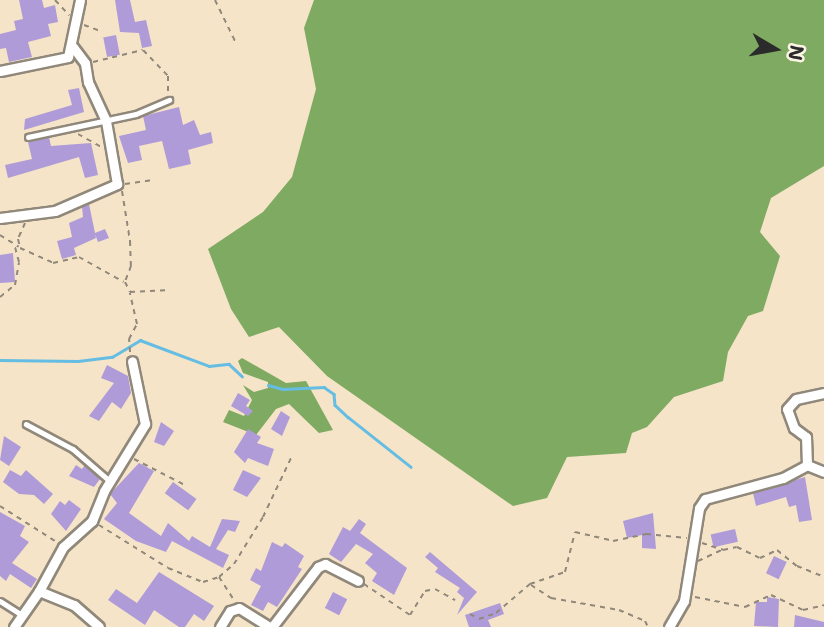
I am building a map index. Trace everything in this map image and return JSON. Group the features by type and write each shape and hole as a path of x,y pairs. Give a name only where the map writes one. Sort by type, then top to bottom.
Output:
{"street":[{"path":"0,71 68,57 74,47 80,0"},
{"path":"0,218 55,211 117,184 108,150 106,121 88,82 85,63 74,47"},
{"path":"14,627 63,547 92,521 110,481 145,424 132,361"},
{"path":"807,465 806,437 794,428 787,410 796,399 824,393"},
{"path":"807,465 824,472"},
{"path":"669,627 684,601 699,508 705,499 783,478 807,465"},
{"path":"220,627 230,611 239,608 271,627 318,567 325,564 358,582"},
{"path":"38,591 74,606 99,627"}],"lane":[{"path":"28,137 106,121 169,100"},
{"path":"26,424 73,449 110,481"},
{"path":"0,601 22,615"}],"path":[{"path":"215,0 235,41"},
{"path":"85,63 143,50 168,76 169,100"},
{"path":"67,129 108,150"},
{"path":"125,282 131,266 130,241 124,194 117,184 155,180"},
{"path":"20,247 18,239 31,216"},
{"path":"0,235 15,247 19,262 15,285 0,297"},
{"path":"15,247 53,262 79,257 125,282 137,324 129,339 132,361"},
{"path":"130,292 170,290"},
{"path":"126,456 187,486"},
{"path":"92,521 168,568 203,582 219,578 234,564 263,517 292,456"},
{"path":"0,506 63,547"},
{"path":"470,614 479,619 496,613 530,584 565,572 575,532 612,541 646,534 694,538 723,550"},
{"path":"690,565 723,550 737,547 760,558 777,550 797,566 824,577"},
{"path":"219,578 239,608"},
{"path":"358,582 410,615 425,591 435,589 456,600"},
{"path":"530,584 551,598 619,610 645,621 648,627"},
{"path":"684,601 694,597 746,607 771,595 803,610 824,605"}],"green space":[{"path":"314,0 824,0 824,166 771,198 760,232 780,256 763,311 748,316 728,352 723,381 674,397 647,427 632,433 626,453 567,457 547,498 513,506 327,376 279,327 249,337 231,309 208,249 263,212 292,177 316,89 304,28"},
{"path":"242,358 286,383 306,381 333,430 319,433 289,404 276,409 256,435 223,422 229,410 244,416 252,400 243,385 254,392 268,388 268,382 243,373 238,361"}],"building":[{"path":"19,0 42,0 44,8 55,5 58,22 48,24 51,36 28,42 32,57 9,62 6,48 0,49 0,34 16,30 14,21 23,19"},
{"path":"115,0 130,0 135,22 146,20 152,46 142,48 139,33 120,32"},
{"path":"116,35 120,55 107,57 103,37"},
{"path":"79,88 84,112 24,130 25,119 72,105 68,90"},
{"path":"179,107 183,125 194,120 200,135 211,132 213,143 188,150 191,164 169,169 162,141 139,146 142,160 128,163 119,136 146,130 143,116"},
{"path":"49,137 51,146 91,143 98,175 85,178 79,157 8,178 5,165 32,159 28,142"},
{"path":"89,204 95,233 105,229 109,238 98,242 95,234 96,238 74,248 76,255 62,259 57,241 72,237 69,223 83,217 82,207"},
{"path":"13,253 15,282 0,283 0,255"},
{"path":"107,365 128,376 131,393 121,409 112,402 99,421 89,416 114,383 101,378"},
{"path":"238,393 250,400 246,406 253,411 248,416 231,406"},
{"path":"281,411 290,417 282,436 271,429"},
{"path":"161,422 174,431 164,446 154,442"},
{"path":"248,429 261,437 257,443 274,449 268,466 248,458 245,463 234,452"},
{"path":"4,436 21,447 9,466 0,460"},
{"path":"139,463 154,471 129,513 161,536 168,523 189,541 192,536 210,547 222,519 240,521 235,532 228,530 216,549 229,555 223,568 172,541 166,552 136,541 104,519 117,503 110,494"},
{"path":"76,465 82,469 85,465 100,479 94,487 69,476"},
{"path":"10,470 21,476 26,470 53,494 44,504 34,495 19,494 3,482"},
{"path":"243,470 261,478 247,497 233,490"},
{"path":"805,477 812,520 799,522 796,505 789,507 786,497 756,506 753,493"},
{"path":"173,482 196,499 188,510 165,493"},
{"path":"69,500 81,509 66,531 51,514 60,501 65,505"},
{"path":"0,512 25,526 20,536 29,542 12,563 37,579 31,588 10,574 6,581 0,576"},
{"path":"653,513 656,549 642,548 642,535 627,538 623,521"},
{"path":"359,519 366,524 360,533 407,568 394,595 372,581 377,573 365,563 373,554 356,544 341,562 329,554 343,527 350,531"},
{"path":"735,529 738,542 714,547 711,535"},
{"path":"272,542 282,547 285,543 304,556 298,567 302,569 277,607 268,602 263,611 251,605 261,586 250,580 256,568 261,571"},
{"path":"430,552 477,592 457,615 464,598 457,592 460,588 435,572 438,568 425,557"},
{"path":"774,556 787,562 779,579 766,573"},
{"path":"159,572 214,606 204,621 194,614 185,627 179,627 154,610 145,625 108,600 116,589 137,603"},
{"path":"333,592 347,599 339,615 325,608"},
{"path":"767,597 779,599 778,627 754,626 756,602 767,602"},
{"path":"500,603 504,614 488,620 491,627 469,627 465,615"},
{"path":"795,615 824,622 824,627 794,627"}],"waterway":[{"path":"0,360 78,361 112,357 140,340 209,366 229,364 242,376"},
{"path":"268,385 283,389 324,387 334,394 335,405 348,417 411,467"}]}
